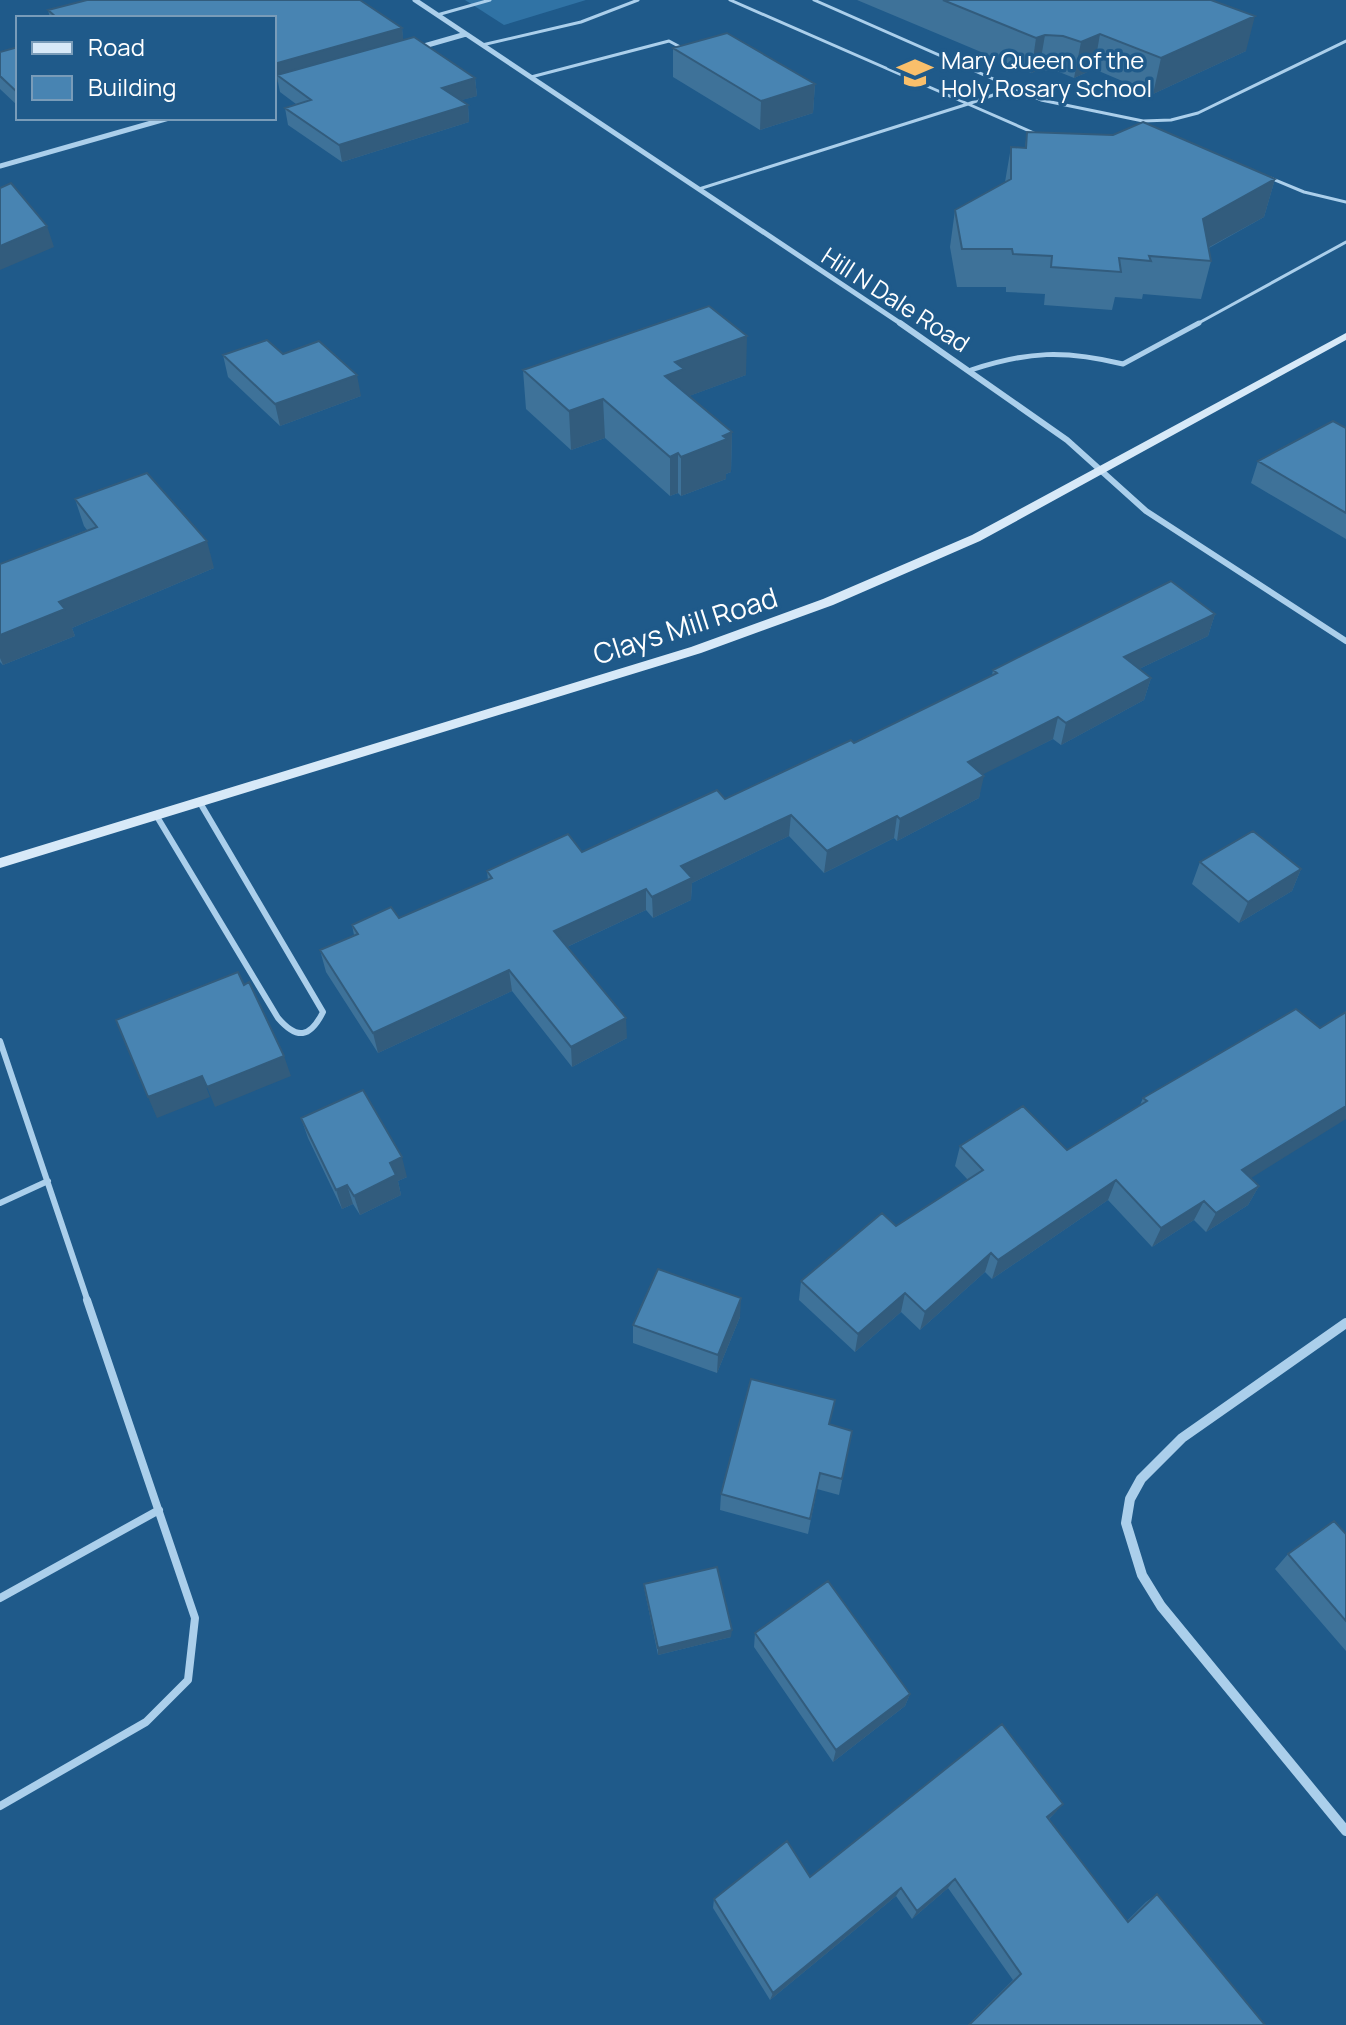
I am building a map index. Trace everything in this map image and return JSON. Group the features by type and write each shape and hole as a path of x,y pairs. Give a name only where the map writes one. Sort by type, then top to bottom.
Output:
{"main road":[{"name":"Clays Mill Road","path":"0,863 696,650 816,607 921,564 1102,472 1346,336"}],"street":[{"name":"Hill N Dale Road","path":"415,0 971,370 1067,440 1146,511 1346,641"},
{"path":"406,51 466,34"},
{"path":"0,166 162,120"},
{"path":"1346,1323 1182,1438 1141,1479 1130,1499 1126,1523 1142,1575 1161,1606 1346,1831"}],"lane":[{"path":"437,15 490,0"},
{"path":"482,45 581,22 638,0"},
{"path":"730,0 1031,133 1046,134"},
{"path":"814,0 1041,100 1143,121 1171,120 1198,113 1346,41"},
{"path":"531,77 669,41 695,55"},
{"path":"699,189 1013,88"},
{"path":"1143,121 1155,128"},
{"path":"1263,175 1304,192 1346,202"},
{"path":"971,370 1011,356 1048,350 1123,364 1346,242"},
{"path":"155,814 278,1018 289,1031 303,1034 315,1028 323,1012 199,801"},
{"path":"0,1041 195,1618 188,1680 146,1722 0,1806"},
{"path":"0,1203 48,1181"},
{"path":"0,1598 159,1510"}],"shaded area":[{"path":"465,0 586,0 504,25"}],"building":[{"path":"87,0 360,0 402,28 276,63 276,16 55,16 48,10"},
{"path":"943,0 1211,0 1255,16 1161,58 1100,34 1081,42 1063,36 1036,38"},
{"path":"727,33 815,84 761,101 673,48"},
{"path":"414,37 475,78 442,88 468,105 339,145 285,108 311,100 277,75"},
{"path":"16,48 16,91 0,76 0,52"},
{"path":"1143,122 1275,179 1203,219 1211,261 1149,256 1151,261 1119,258 1121,272 1051,267 1052,256 1013,254 1012,249 962,249 955,210 1011,179 1011,147 1026,148 1027,132 1113,135"},
{"path":"11,183 47,226 0,246 0,188"},
{"path":"709,306 747,336 675,362 684,369 665,376 732,432 723,436 727,439 681,457 678,453 670,457 603,399 569,411 523,370"},
{"path":"267,340 283,354 319,341 357,375 275,404 223,355"},
{"path":"1333,421 1346,428 1346,513 1258,461"},
{"path":"147,473 207,541 59,602 65,609 0,635 0,564 97,527 75,499"},
{"path":"1171,581 1215,614 1124,657 1151,678 1066,723 1058,717 968,762 984,776 900,819 897,816 827,851 791,815 681,866 692,878 652,897 646,889 554,931 626,1018 571,1047 509,970 373,1033 320,950 358,934 352,925 391,907 399,918 492,878 487,871 568,834 582,852 717,790 725,799 851,740 854,743 997,673 993,670"},
{"path":"1253,831 1301,869 1248,902 1200,862"},
{"path":"238,972 244,985 249,982 284,1056 207,1087 202,1076 148,1097 116,1020"},
{"path":"1296,1009 1320,1028 1346,1012 1346,1106 1242,1170 1259,1186 1216,1213 1204,1201 1161,1228 1116,1180 998,1260 991,1253 925,1312 905,1293 858,1334 801,1281 882,1213 896,1226 983,1170 960,1146 1023,1106 1067,1150 1147,1101 1143,1098"},
{"path":"363,1090 402,1157 390,1163 396,1175 354,1196 347,1185 336,1190 301,1118"},
{"path":"658,1269 741,1298 718,1355 633,1325"},
{"path":"751,1379 835,1400 829,1424 852,1431 842,1479 820,1473 810,1519 721,1494"},
{"path":"1334,1521 1346,1534 1346,1621 1288,1554"},
{"path":"717,1567 732,1630 658,1648 644,1584"},
{"path":"828,1581 910,1694 836,1750 755,1633"},
{"path":"1002,1724 1063,1804 1047,1817 1128,1922 1157,1894 1265,2025 969,2025 1021,1974 955,1879 917,1911 901,1888 773,1993 714,1899 787,1841 810,1877"}],"place":[{"name":"Mary Queen of the Holy Rosary School","path":"915,73"}]}
